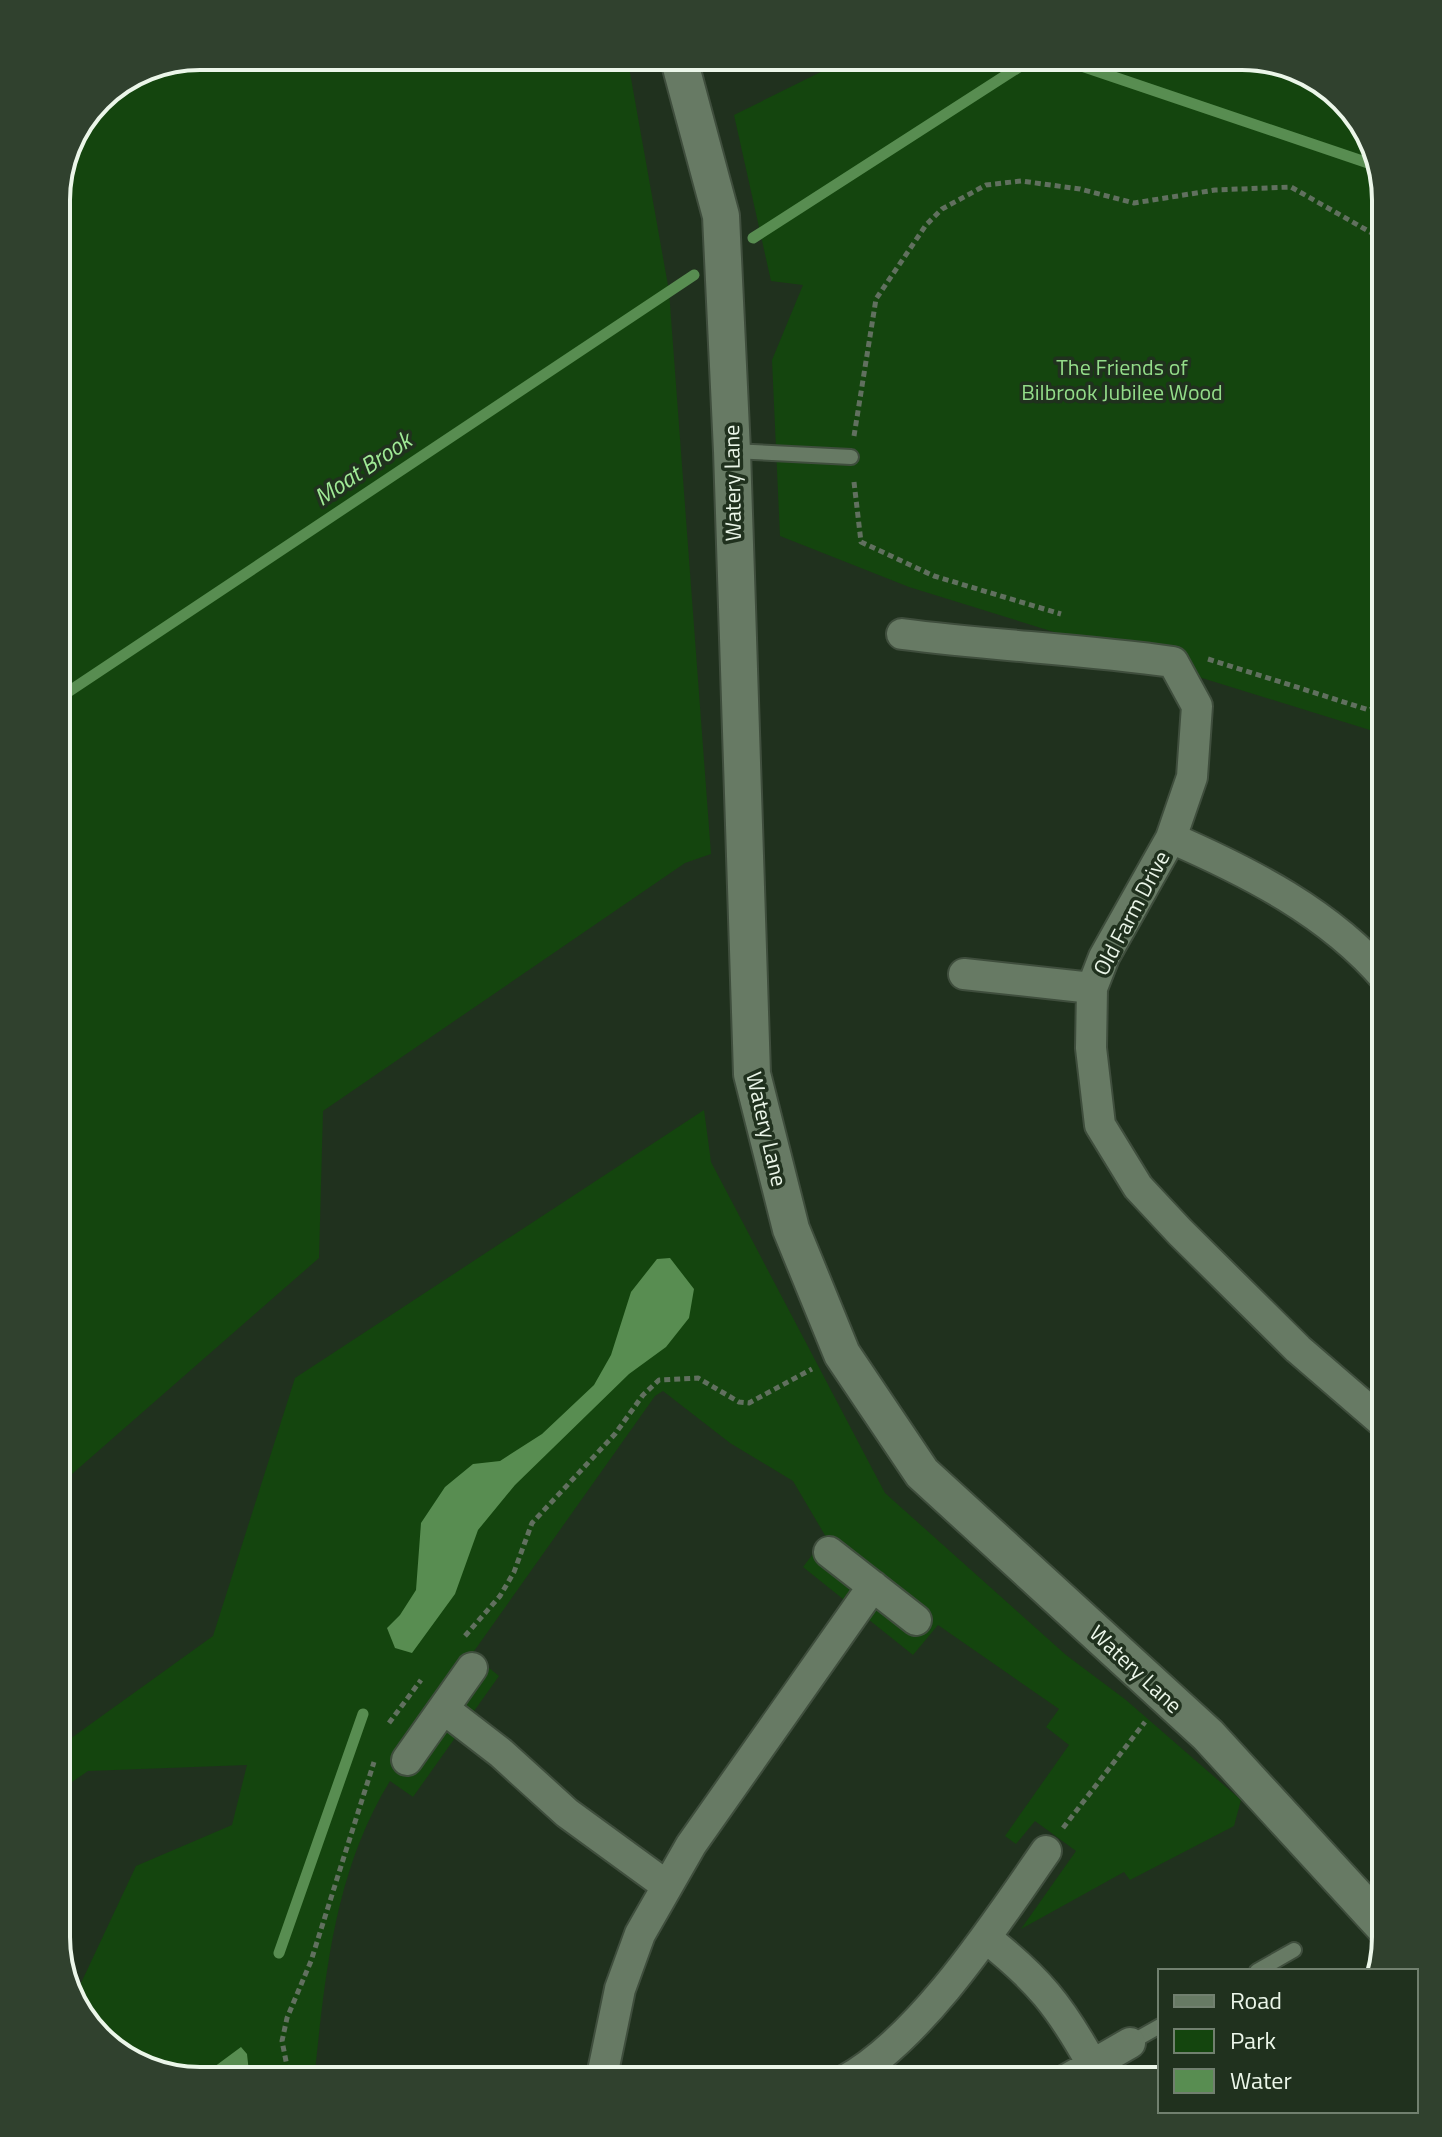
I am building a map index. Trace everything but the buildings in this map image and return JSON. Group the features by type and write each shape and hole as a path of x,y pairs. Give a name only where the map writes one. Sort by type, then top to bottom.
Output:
{"street":[{"name":"Watery Lane","path":"682,70 721,216 732,451 752,1074 791,1229 842,1354 922,1473 1208,1735 1372,1914"},
{"name":"Old Farm Drive","path":"902,634 998,646 1083,649 1173,662 1197,706 1192,777 1171,838 1104,957 1092,988 1095,1098 1100,1125 1116,1156 1138,1187 1190,1243 1298,1349 1372,1413"},
{"path":"1171,838 1265,884 1312,912 1372,966"},
{"path":"964,974 1092,988"},
{"path":"829,1552 916,1620"},
{"path":"604,2067 620,1989 640,1934 667,1886 873,1586"},
{"path":"407,1760 472,1668"},
{"path":"444,1709 501,1753 567,1813 667,1886"},
{"path":"863,2067 899,2041 986,1938 1046,1851"},
{"path":"986,1938 1043,1987 1064,2014 1092,2064"},
{"path":"1087,2067 1130,2043"}],"lane":[{"path":"732,451 851,457"},
{"path":"1261,1969 1294,1950"},
{"path":"1130,2043 1158,2027"}],"path":[{"path":"861,542 851,457 876,299 934,217 986,185 1021,181 1080,189 1134,203 1215,190 1291,187 1372,233"},
{"path":"1046,1851 1140,1727 1169,1699"}],"green space":[{"path":"200,70 630,70 669,291 711,854 685,863 323,1111 319,1258 70,1476 70,192 73,175 80,150 108,108 150,80 175,73"},
{"name":"The Friends of Bilbrook Jubilee Wood","path":"825,70 1250,70 1292,80 1307,87 1334,108 1355,135 1371,183 1372,731 909,587 780,536 772,360 803,285 771,281 734,115"},
{"path":"704,1110 711,1162 885,1493 1066,1655 1126,1700 1241,1800 1234,1826 1130,1880 1124,1872 1021,1929 1076,1851 1035,1821 1016,1844 1005,1836 1069,1745 1046,1727 1059,1709 938,1625 913,1655 803,1567 826,1537 793,1481 730,1443 663,1391 655,1396 472,1654 499,1676 413,1797 390,1781 371,1816 344,1888 335,1926 316,2067 192,2067 158,2060 135,2050 108,2029 87,2002 80,1986 136,1866 232,1825 247,1765 88,1771 70,1783 70,1739 213,1636 295,1378"}],"water":[{"path":"670,1258 694,1289 689,1318 666,1347 629,1374 515,1485 478,1530 455,1594 412,1653 395,1648 387,1628 400,1615 416,1590 421,1523 445,1487 473,1464 500,1461 542,1434 594,1385 611,1355 631,1292 657,1259"},
{"path":"241,2047 247,2054 248,2067 214,2067"}],"waterway":[{"name":"Moat Brook","path":"753,238 1014,70"},
{"name":"Moat Brook","path":"1093,70 1366,162"},
{"name":"Moat Brook","path":"70,691 694,275"},
{"path":"279,1953 363,1714"}]}
